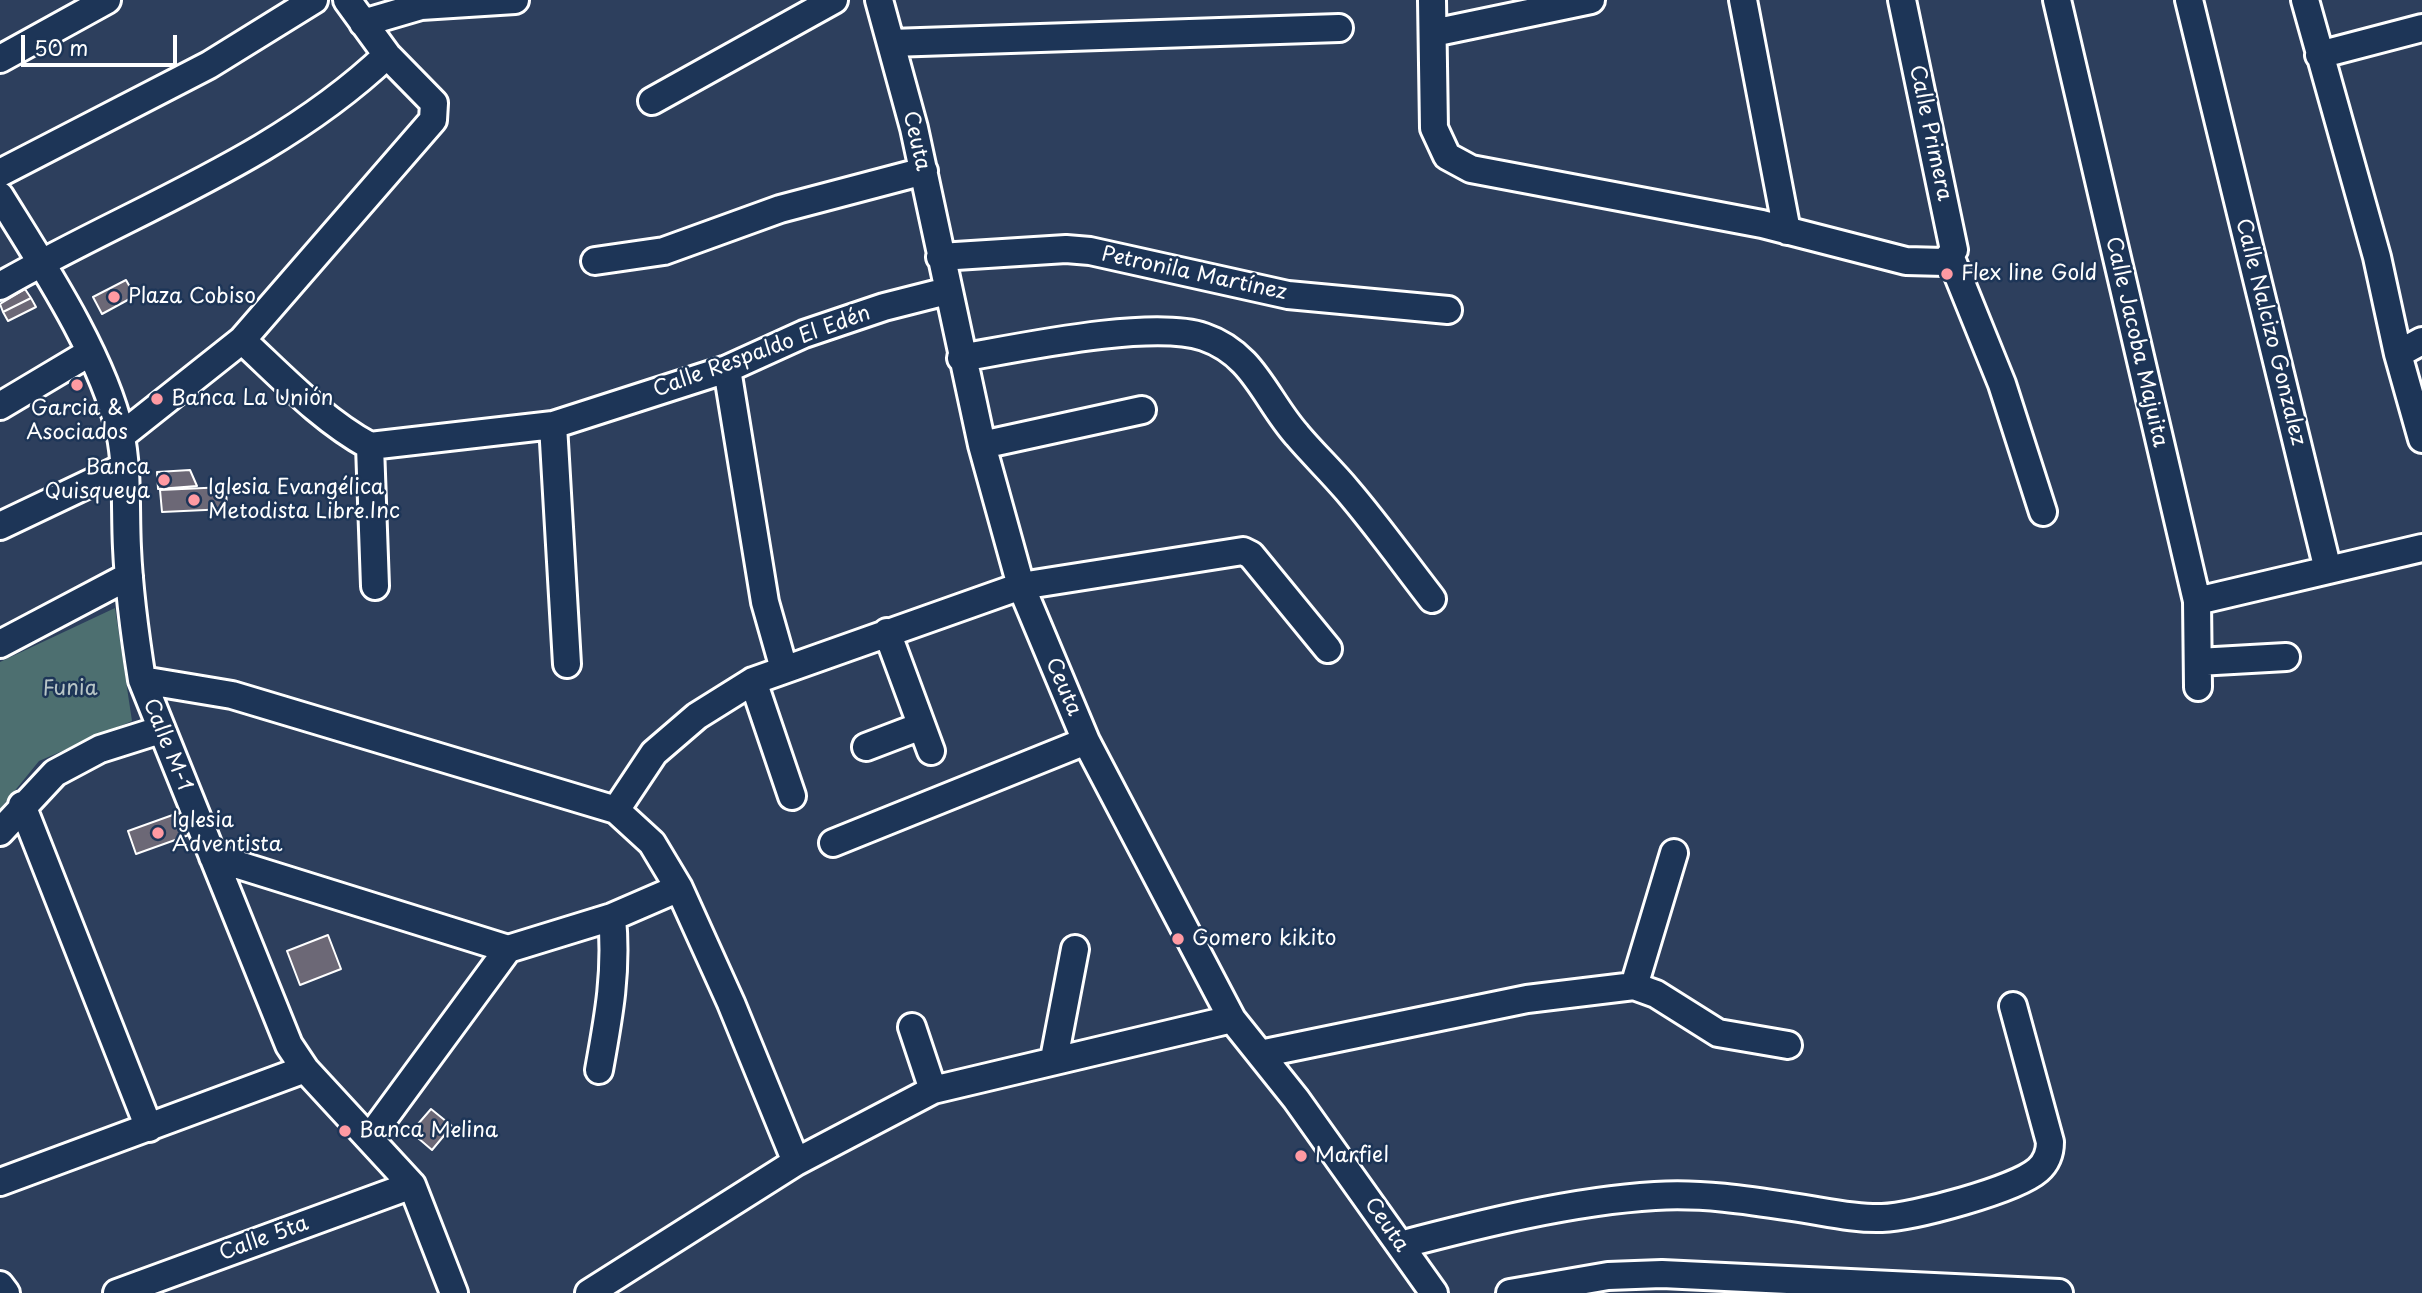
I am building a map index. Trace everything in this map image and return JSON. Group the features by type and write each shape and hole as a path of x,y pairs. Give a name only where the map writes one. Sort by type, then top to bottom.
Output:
{"street":[{"path":"0,60 107,0"},
{"path":"0,173 209,65 314,0"},
{"path":"121,436 242,340 433,120 434,103 387,55 347,0"},
{"path":"363,23 421,6 515,0"},
{"path":"652,101 834,0"},
{"name":"Ceuta","path":"879,0 924,172 961,358 982,445 1021,586 1086,741 1232,1019 1296,1099 1434,1293"},
{"path":"1432,0 1434,128 1447,156 1471,169 1787,231 1906,261 1948,260"},
{"path":"1433,33 1591,0"},
{"path":"1743,0 1787,231"},
{"name":"Calle Primera","path":"1902,0 1954,250 1948,260 2002,384 2043,512"},
{"name":"Calle Jacoba Majuita","path":"2057,0 2197,601 2198,674 2286,657"},
{"name":"Calle Nalcizo Gonzalez","path":"2189,0 2328,570"},
{"path":"2305,0 2377,257 2398,354 2422,439"},
{"path":"891,43 1339,28"},
{"path":"2319,55 2422,28"},
{"path":"0,286 214,175 299,127 350,91 387,55"},
{"path":"595,261 664,251 780,209 924,172"},
{"name":"Calle M-1","path":"0,196 41,263 89,353 115,413 121,436 128,576 142,680 289,1045 305,1069 370,1136 412,1185 454,1293"},
{"name":"Petronila Martínez","path":"940,257 1066,249 1090,251 1288,295 1448,310"},
{"name":"Calle Respaldo El Edén","path":"370,446 553,425 727,369 804,334 884,307 947,291"},
{"path":"961,358 1028,346 1147,332 1203,337 1225,348 1247,362 1294,432 1348,491 1432,599"},
{"path":"242,340 305,398 353,437 370,446 375,586"},
{"path":"2398,354 2422,341"},
{"path":"0,407 89,353"},
{"path":"727,369 765,602 784,669"},
{"path":"982,445 1142,410"},
{"path":"553,425 567,664"},
{"path":"0,526 124,467"},
{"path":"2197,601 2422,548"},
{"path":"616,810 654,753 697,716 753,681 1021,586 1242,551 1251,555 1328,649"},
{"path":"0,644 128,576"},
{"path":"887,632 931,751"},
{"path":"142,680 232,695 616,810 652,843 679,888 731,1003 796,1162"},
{"path":"753,681 792,796"},
{"path":"866,747 921,726"},
{"path":"0,832 55,772 100,749 160,730"},
{"path":"833,843 1086,741"},
{"path":"22,806 149,1128"},
{"path":"1634,986 1674,853"},
{"path":"212,857 508,949 612,917 679,888"},
{"path":"599,1070 614,992 616,956 612,917"},
{"path":"370,1136 508,949"},
{"path":"1054,1059 1075,949"},
{"path":"1260,1054 1527,999 1634,986 1656,994 1718,1033 1788,1045"},
{"path":"1400,1245 1530,1214 1652,1196 1696,1194 1835,1215 1880,1218 1907,1215 2002,1188 2035,1173 2050,1153 2050,1142 2013,1006"},
{"path":"589,1293 796,1162 933,1090 1054,1059 1232,1019"},
{"path":"912,1027 933,1090"},
{"path":"0,1182 305,1069"},
{"name":"Calle 5ta","path":"117,1293 412,1185"},
{"path":"1510,1293 1608,1276 1662,1275 2059,1293"},
{"path":"0,1285 6,1293"}],"green space":[{"name":"Funia","path":"115,608 132,721 39,761 0,809 0,662"}],"building":[{"name":"Plaza Cobiso","path":"126,280 135,296 102,314 93,297"},
{"path":"25,289 31,298 3,312 0,304"},
{"path":"31,298 36,307 8,321 3,312"},
{"path":"190,470 197,486 158,489 157,472"},
{"name":"Iglesia Evangélica Metodista Libre.Inc","path":"226,487 227,509 162,512 160,490"},
{"name":"Iglesia Adventista","path":"181,812 189,835 136,854 128,831"},
{"path":"328,935 341,969 300,985 287,951"},
{"path":"431,1109 452,1126 432,1150 411,1132"}],"place":[{"name":"Flex line Gold","path":"1947,274"},
{"name":"Plaza Cobiso","path":"114,297"},
{"name":"Garcia & Asociados","path":"77,385"},
{"name":"Banca La Unión","path":"157,399"},
{"name":"Banca Quisqueya","path":"164,480"},
{"name":"Iglesia Evangélica Metodista Libre.Inc","path":"194,500"},
{"name":"Iglesia Adventista","path":"158,833"},
{"name":"Gomero kikito","path":"1178,939"},
{"name":"Banca Melina","path":"345,1131"},
{"name":"Marfiel","path":"1301,1156"}]}
